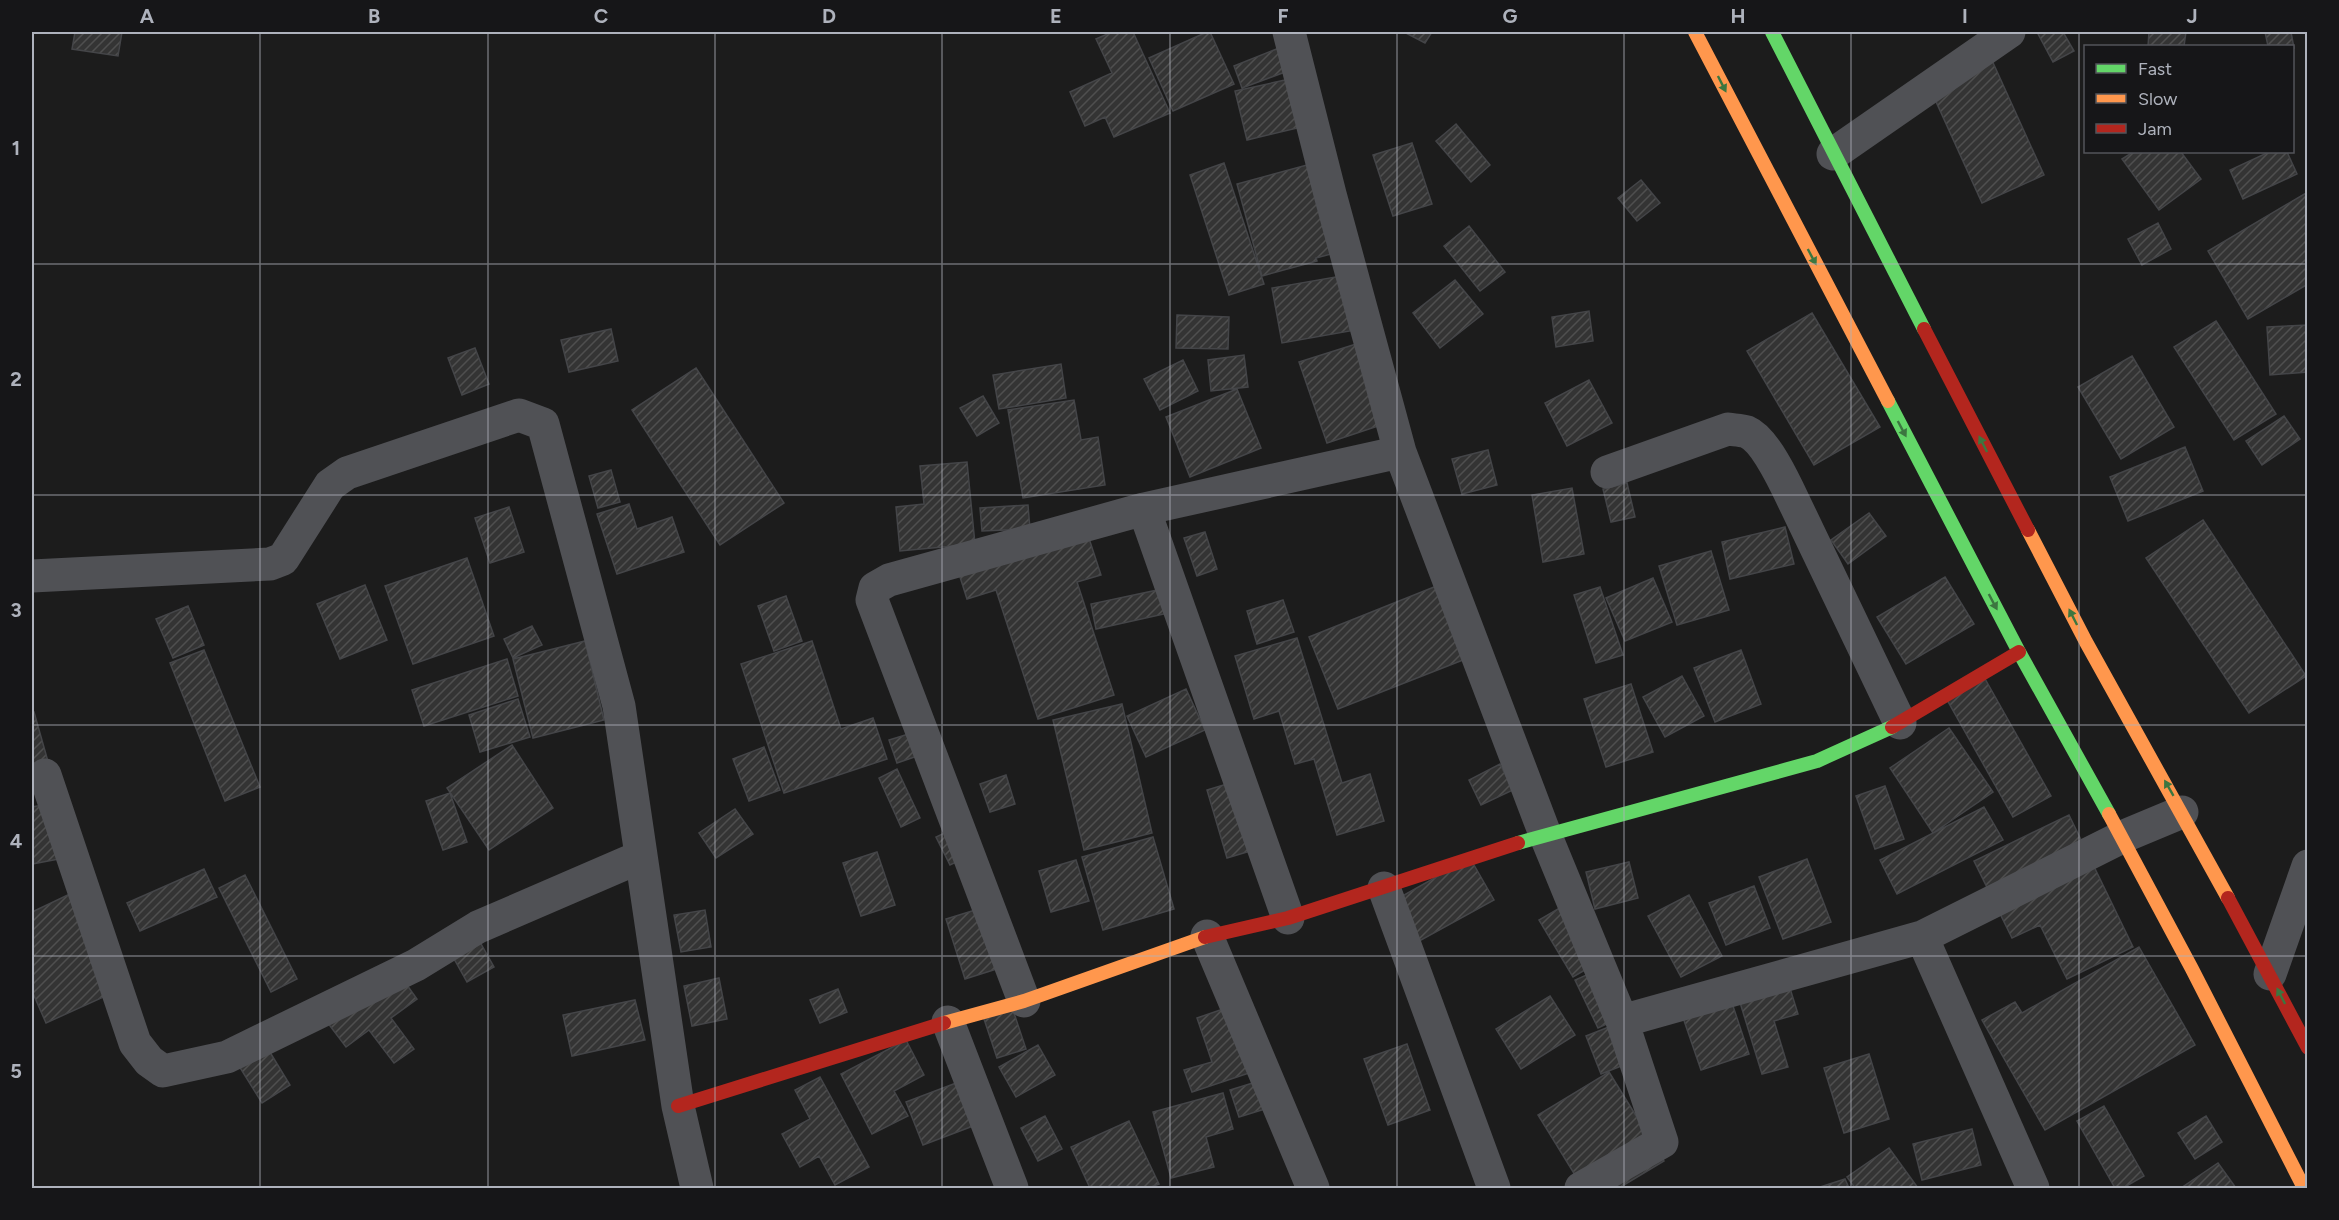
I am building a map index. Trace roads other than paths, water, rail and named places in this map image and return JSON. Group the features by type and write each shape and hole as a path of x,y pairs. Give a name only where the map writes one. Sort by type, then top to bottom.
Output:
{"main road":[{"path":"1695,32 2019,652 2192,969 2304,1188"},
{"path":"1772,32 2086,642 2182,812 2270,974 2307,1048"},
{"path":"678,1106 948,1022 1024,1001 1207,936 1288,918 1545,834 1817,761 1900,723 2019,652"}],"street":[{"path":"1289,32 1400,453 1545,834 1622,1021 1662,1142 1581,1188"},
{"path":"1833,154 2009,32"},
{"path":"32,576 270,564 283,559 330,485 347,473 519,415 543,424 619,706 678,1106 697,1188"},
{"path":"1607,472 1728,429 1746,431 1757,438 1796,506 1900,723"},
{"path":"1024,1001 872,600 875,588 889,580 1144,509 1400,453"},
{"path":"1144,509 1288,918"},
{"path":"45,775 135,1043 149,1061 163,1071 227,1057 416,965 478,927 640,856"},
{"path":"1622,1021 1922,937 2122,837 2182,812"},
{"path":"2270,974 2307,866"},
{"path":"1384,888 1494,1188"},
{"path":"1207,936 1313,1188"},
{"path":"1922,937 2033,1188"},
{"path":"948,1022 1012,1188"}]}
